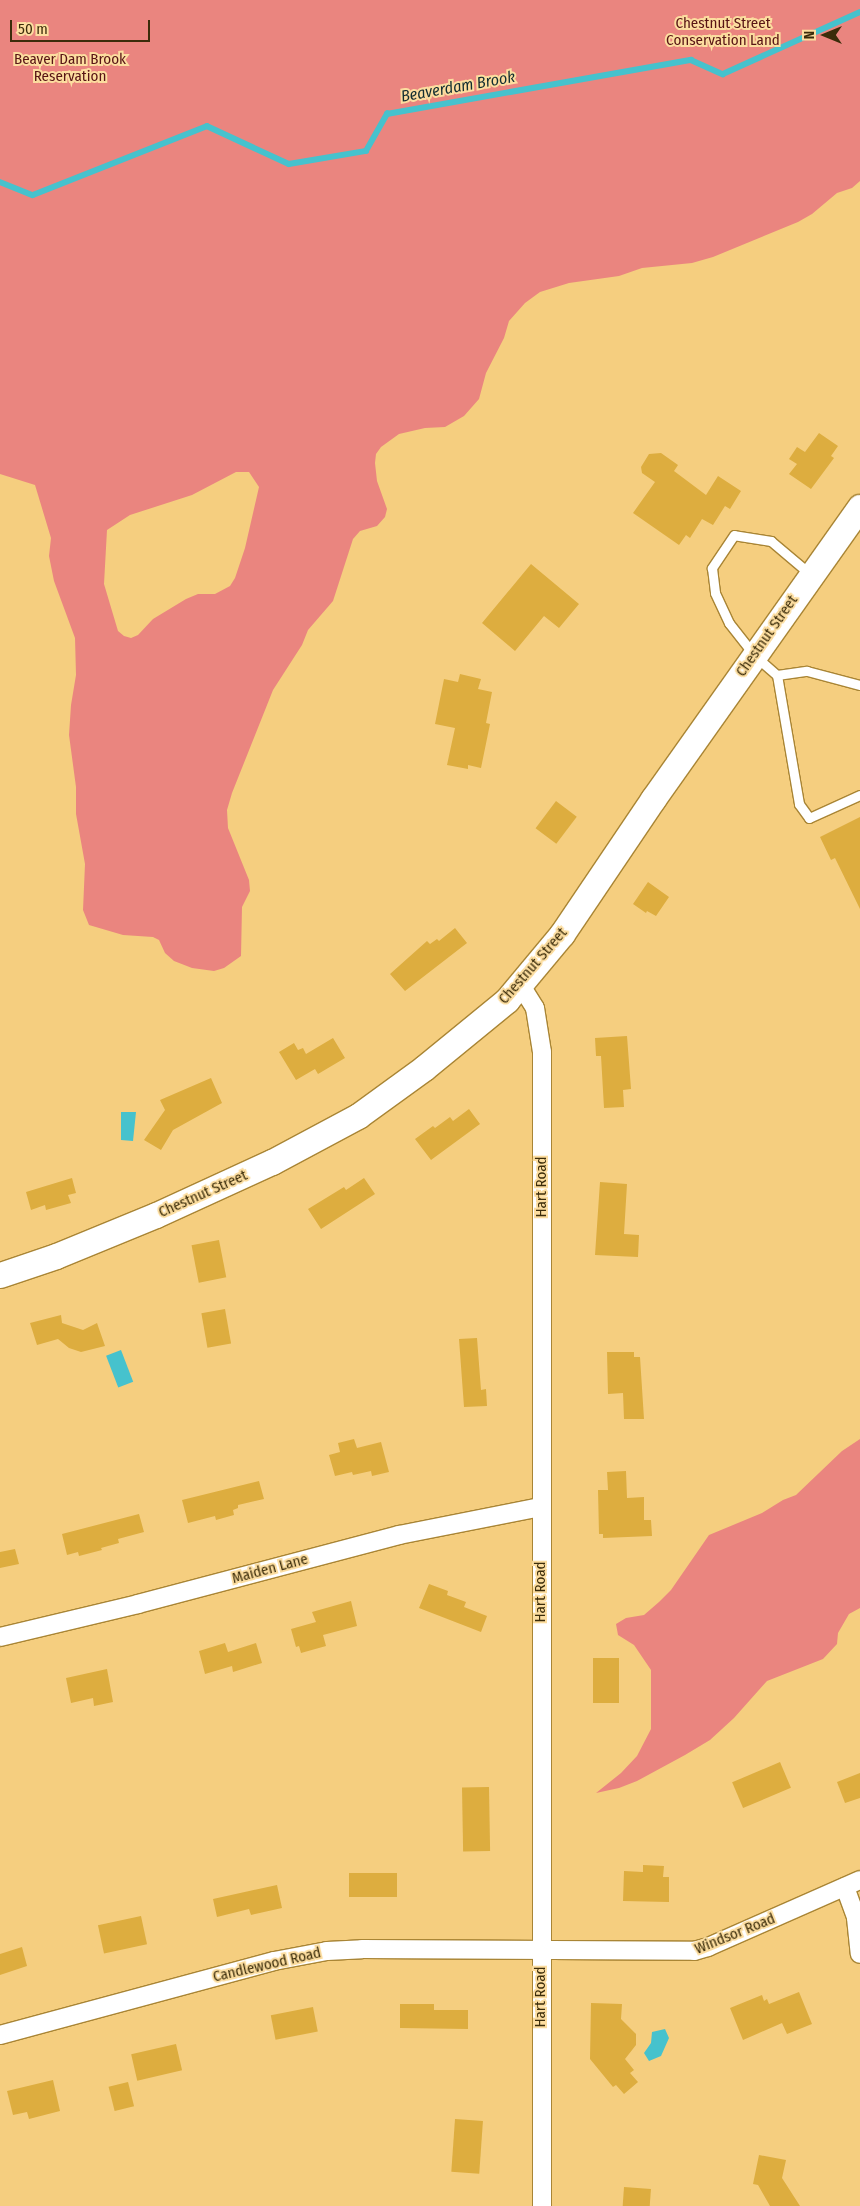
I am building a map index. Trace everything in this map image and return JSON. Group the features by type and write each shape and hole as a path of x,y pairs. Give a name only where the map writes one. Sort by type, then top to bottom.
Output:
{"street":[{"name":"Chestnut Street","path":"0,1275 56,1256 156,1215 272,1162 358,1116 424,1068 507,1000 562,934 642,814 860,507"},
{"name":"Hart Road","path":"520,984 534,1008 542,1052 542,2206"},
{"name":"Maiden Lane","path":"0,1637 138,1604 399,1535 541,1506"},
{"name":"Windsor Road","path":"542,1950 699,1950 852,1884"},
{"path":"852,1884 860,1954"},
{"name":"Candlewood Road","path":"0,2034 236,1971 309,1954 362,1949 542,1950"}],"lane":[{"path":"811,575 771,541 734,534 712,568 715,593 729,623 755,656 777,675 799,804 809,818 860,795"},
{"path":"777,675 807,671 860,685"}],"green space":[{"path":"0,0 860,0 860,181 852,188 837,193 812,214 798,222 713,257 692,263 642,268 619,276 569,283 540,292 525,303 509,321 504,338 486,373 479,399 464,416 445,427 425,428 399,434 381,447 376,454 377,481 387,509 385,517 377,526 360,531 353,539 333,601 308,630 302,645 273,690 232,793 227,810 228,828 249,880 250,891 242,907 241,956 224,968 214,971 192,968 174,961 165,953 159,940 153,937 123,935 89,925 83,910 85,864 76,814 76,787 69,735 76,675 75,638 54,581 49,556 51,538 35,485 0,474","holes":["236,472 249,472 259,487 245,548 235,578 230,586 215,594 198,594 186,599 153,619 138,635 131,638 124,636 118,631 104,584 107,530 130,515 192,495"]},
{"path":"860,1439 860,1608 849,1614 838,1633 837,1644 823,1659 767,1681 734,1718 710,1740 637,1781 619,1788 596,1793 621,1773 637,1756 651,1729 651,1670 634,1645 618,1635 616,1624 626,1618 644,1615 659,1602 671,1590 709,1535 762,1513 783,1500 796,1495 842,1451"}],"water":[{"path":"121,1112 136,1112 133,1141 121,1140"},
{"path":"121,1350 133,1382 118,1387 106,1356"},
{"path":"665,2029 669,2038 661,2056 649,2061 644,2053 651,2043 652,2032"}],"building":[{"path":"819,433 838,446 831,456 834,458 811,489 789,474 797,464 789,459 797,447 805,452"},
{"path":"661,453 678,465 674,471 706,495 718,476 741,491 730,509 725,506 713,525 702,519 690,538 686,535 679,545 633,513 655,482 642,473 641,467 649,454"},
{"path":"531,564 579,604 559,628 544,616 515,651 482,623"},
{"path":"460,674 481,679 478,689 492,692 486,723 490,724 481,768 468,765 468,769 447,765 455,728 435,724 444,679 458,682"},
{"path":"556,801 577,817 556,844 536,828"},
{"path":"860,817 860,909 835,858 831,860 820,837"},
{"path":"648,882 669,897 656,916 647,911 646,913 633,904"},
{"path":"455,928 467,943 405,991 390,974 427,941 430,944 437,939 439,941"},
{"path":"627,1036 631,1089 623,1090 624,1107 604,1108 601,1056 596,1056 595,1038"},
{"path":"333,1038 345,1058 318,1074 315,1069 296,1080 279,1052 294,1043 298,1050 303,1048 306,1054"},
{"path":"211,1078 222,1103 173,1130 161,1150 144,1140 165,1110 160,1100"},
{"path":"469,1109 480,1124 431,1160 415,1139 450,1117 453,1121"},
{"path":"72,1178 76,1193 68,1195 71,1203 46,1210 45,1205 31,1210 26,1192"},
{"path":"364,1178 375,1194 321,1229 308,1209 344,1187 346,1190"},
{"path":"600,1182 627,1184 624,1234 639,1235 638,1257 595,1255"},
{"path":"219,1240 226,1277 199,1283 192,1245"},
{"path":"225,1309 231,1343 207,1348 201,1313"},
{"path":"61,1315 62,1323 83,1330 97,1323 105,1346 81,1352 69,1348 58,1339 37,1345 30,1323"},
{"path":"477,1338 481,1390 486,1389 487,1406 464,1407 459,1339"},
{"path":"607,1352 634,1352 634,1357 640,1357 644,1419 624,1419 623,1393 608,1394"},
{"path":"354,1439 357,1448 381,1442 389,1472 372,1476 371,1471 353,1475 352,1472 335,1476 329,1455 340,1452 338,1443"},
{"path":"626,1471 627,1498 644,1497 644,1520 651,1520 652,1536 603,1538 603,1534 599,1534 598,1490 608,1490 607,1472"},
{"path":"259,1481 264,1499 238,1505 238,1508 233,1510 234,1515 216,1520 215,1516 188,1523 182,1500"},
{"path":"139,1514 144,1532 118,1539 119,1543 101,1548 102,1550 79,1556 78,1552 67,1555 62,1534"},
{"path":"15,1549 19,1564 0,1568 0,1552"},
{"path":"429,1584 448,1591 447,1595 466,1602 464,1607 487,1616 481,1632 419,1608"},
{"path":"351,1601 357,1626 323,1635 326,1646 301,1653 299,1646 296,1647 291,1629 316,1622 312,1612"},
{"path":"225,1643 228,1652 256,1643 262,1663 233,1672 232,1666 205,1674 199,1651"},
{"path":"593,1658 619,1658 619,1703 593,1703"},
{"path":"107,1669 113,1702 94,1706 93,1698 71,1703 66,1678"},
{"path":"780,1762 791,1788 743,1808 732,1782"},
{"path":"860,1773 860,1798 845,1803 837,1782"},
{"path":"462,1787 489,1787 490,1851 463,1851"},
{"path":"643,1865 664,1866 663,1877 669,1877 669,1902 623,1901 624,1871 643,1872"},
{"path":"349,1873 397,1873 397,1897 349,1897"},
{"path":"277,1885 282,1908 251,1915 249,1909 217,1917 213,1899"},
{"path":"141,1916 147,1944 104,1954 98,1925"},
{"path":"22,1947 27,1966 0,1975 0,1954"},
{"path":"799,1992 812,2024 787,2034 782,2023 743,2040 730,2008 762,1995 764,2001 767,1999 769,2004"},
{"path":"591,2003 622,2004 621,2019 636,2034 636,2045 625,2059 634,2070 630,2073 638,2082 624,2094 616,2085 613,2087 590,2059"},
{"path":"400,2004 434,2004 434,2010 468,2010 468,2029 400,2028"},
{"path":"313,2007 318,2032 276,2040 271,2015"},
{"path":"176,2044 182,2070 137,2081 131,2054"},
{"path":"53,2080 60,2111 29,2119 27,2112 13,2115 7,2091"},
{"path":"128,2082 134,2106 115,2111 109,2087"},
{"path":"455,2119 483,2121 479,2174 451,2172"},
{"path":"759,2155 786,2160 782,2178 800,2206 770,2206 758,2185 753,2184"},
{"path":"624,2187 651,2189 650,2206 623,2206"}],"waterway":[{"name":"Beaverdam Brook","path":"0,182 33,195 207,126 289,164 366,151 387,114 691,60 723,74 860,12"}],"park label":[{"name":"Chestnut Street Conservation Land","path":"723,32"},
{"name":"Beaver Dam Brook Reservation","path":"70,68"}]}
